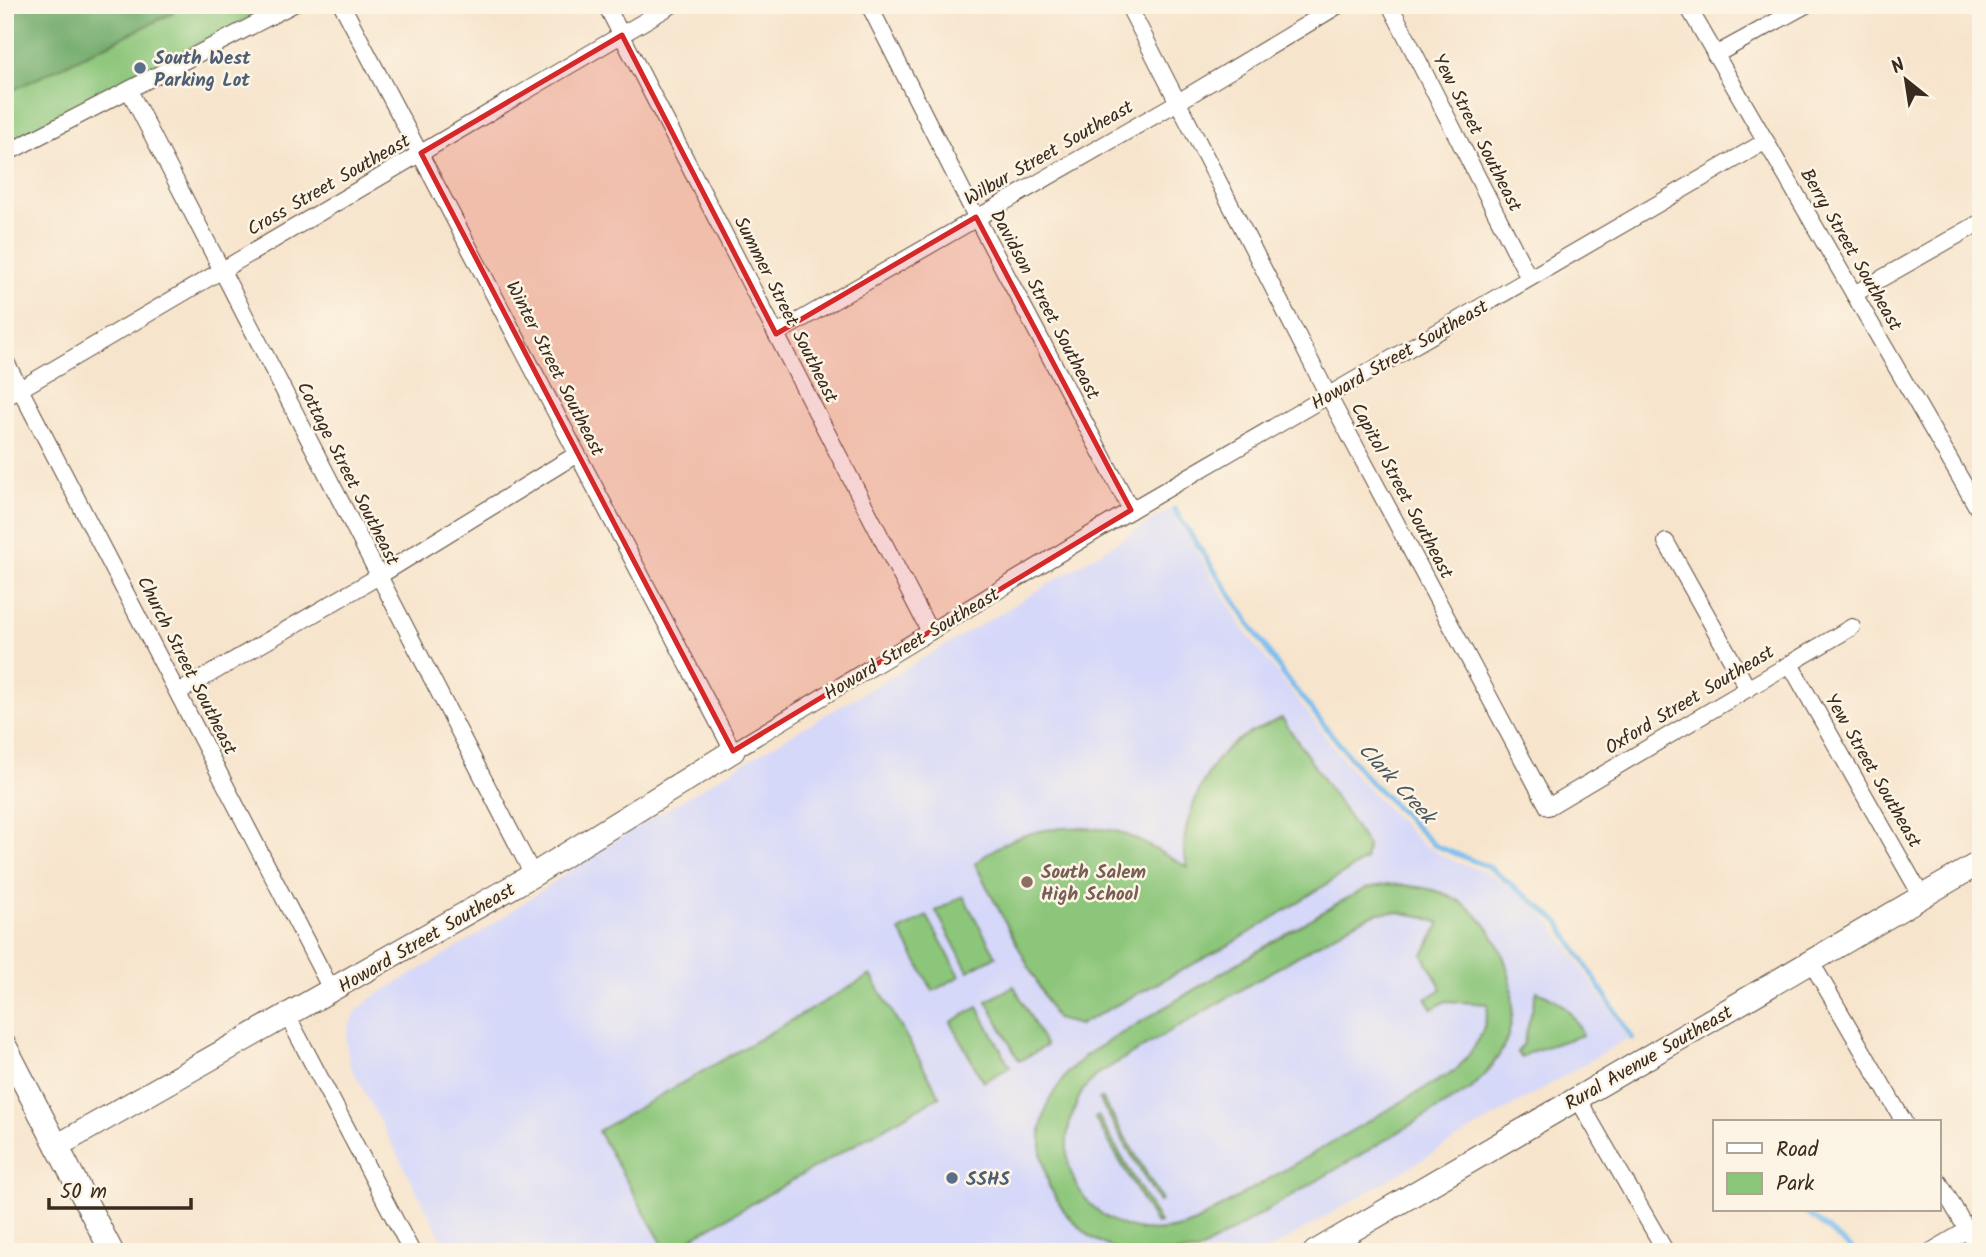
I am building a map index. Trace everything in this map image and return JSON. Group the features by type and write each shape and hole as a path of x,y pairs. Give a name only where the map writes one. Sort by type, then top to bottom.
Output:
{"street":[{"path":"5,154 292,5"},
{"name":"Winter Street Southeast","path":"342,5 733,751"},
{"name":"Summer Street Southeast","path":"606,5 930,632"},
{"name":"Cross Street Southeast","path":"5,398 672,5"},
{"name":"Davidson Street Southeast","path":"869,5 976,217 1131,510"},
{"name":"Capitol Street Southeast","path":"1129,5 1328,395 1548,807"},
{"name":"Wilbur Street Southeast","path":"776,334 1178,102 1339,5"},
{"name":"Yew Street Southeast","path":"1390,5 1529,278"},
{"name":"Berry Street Southeast","path":"1687,5 1981,514"},
{"path":"1715,55 1806,5"},
{"name":"Cottage Street Southeast","path":"129,90 533,875"},
{"name":"Howard Street Southeast","path":"57,1146 533,875 1131,510 1766,141"},
{"path":"1854,294 1981,222"},
{"name":"Church Street Southeast","path":"5,360 179,691 332,991"},
{"path":"179,691 379,576 576,454"},
{"path":"1666,542 1748,689"},
{"name":"Oxford Street Southeast","path":"1548,807 1852,627"},
{"name":"Yew Street Southeast","path":"1790,664 1922,897"},
{"name":"Rural Avenue Southeast","path":"1315,1252 1344,1245 1578,1099 1981,862"},
{"path":"1811,962 1903,1120"},
{"path":"287,1015 412,1252"},
{"path":"5,1046 57,1146 104,1249"},
{"path":"1578,1099 1666,1252"},
{"path":"1940,1183 1974,1226 1980,1252"},
{"path":"1930,1252 1974,1226"}],"highlighted area":[{"path":"622,35 776,334 976,217 1131,510 733,751 421,153"}],"shaded area":[{"name":"South Salem High School","path":"1171,509 1246,633 1356,776 1422,844 1446,858 1485,872 1520,893 1553,925 1628,1038 1266,1252 449,1252 349,1063 346,1040 356,1012 370,999 468,941 609,844 1006,610"}],"green space":[{"path":"5,5 273,5 5,144"},
{"path":"5,5 173,5 173,13 5,94"},
{"path":"1282,718 1368,846 1365,860 1235,942 1079,1025 1056,1019 975,864 999,846 1025,835 1054,829 1084,828 1125,834 1188,867 1184,852 1187,825 1197,795 1212,768 1235,742"},
{"path":"1389,884 1437,891 1470,908 1484,924 1505,962 1513,1005 1504,1046 1489,1069 1471,1089 1197,1252 1118,1251 1090,1237 1066,1214 1049,1186 1041,1153 1041,1128 1049,1100 1068,1072 1086,1055 1334,905 1367,888","holes":["1395,912 1421,916 1440,923 1423,955 1442,989 1426,999 1432,1009 1446,1001 1488,1004 1485,1023 1478,1040 1456,1070 1195,1222 1166,1230 1139,1229 1115,1222 1094,1208 1078,1188 1069,1165 1067,1139 1080,1095 1098,1074 1354,923 1377,913"]},
{"path":"963,896 996,956 968,971 936,911"},
{"path":"927,916 960,976 933,991 900,931"},
{"path":"871,975 940,1096 667,1252 598,1131"},
{"path":"1014,986 1046,1046 1019,1061 987,1001"},
{"path":"1537,991 1553,998 1565,1008 1583,1035 1530,1052 1522,1058 1517,1052 1523,1045"},
{"path":"978,1007 1010,1067 983,1082 951,1022"},
{"path":"1102,1098 1162,1200 1159,1202 1099,1099"},
{"path":"1098,1116 1160,1223 1156,1224 1095,1118"}],"waterway":[{"name":"Clark Creek","path":"1174,509 1283,674 1366,777 1434,845 1489,867 1558,921 1632,1038"},
{"name":"Clark Creek","path":"1806,1212 1856,1252"}],"place":[{"name":"South West Parking Lot","path":"140,68"},
{"name":"South Salem High School","path":"1027,882"},
{"name":"SSHS","path":"952,1178"}]}
